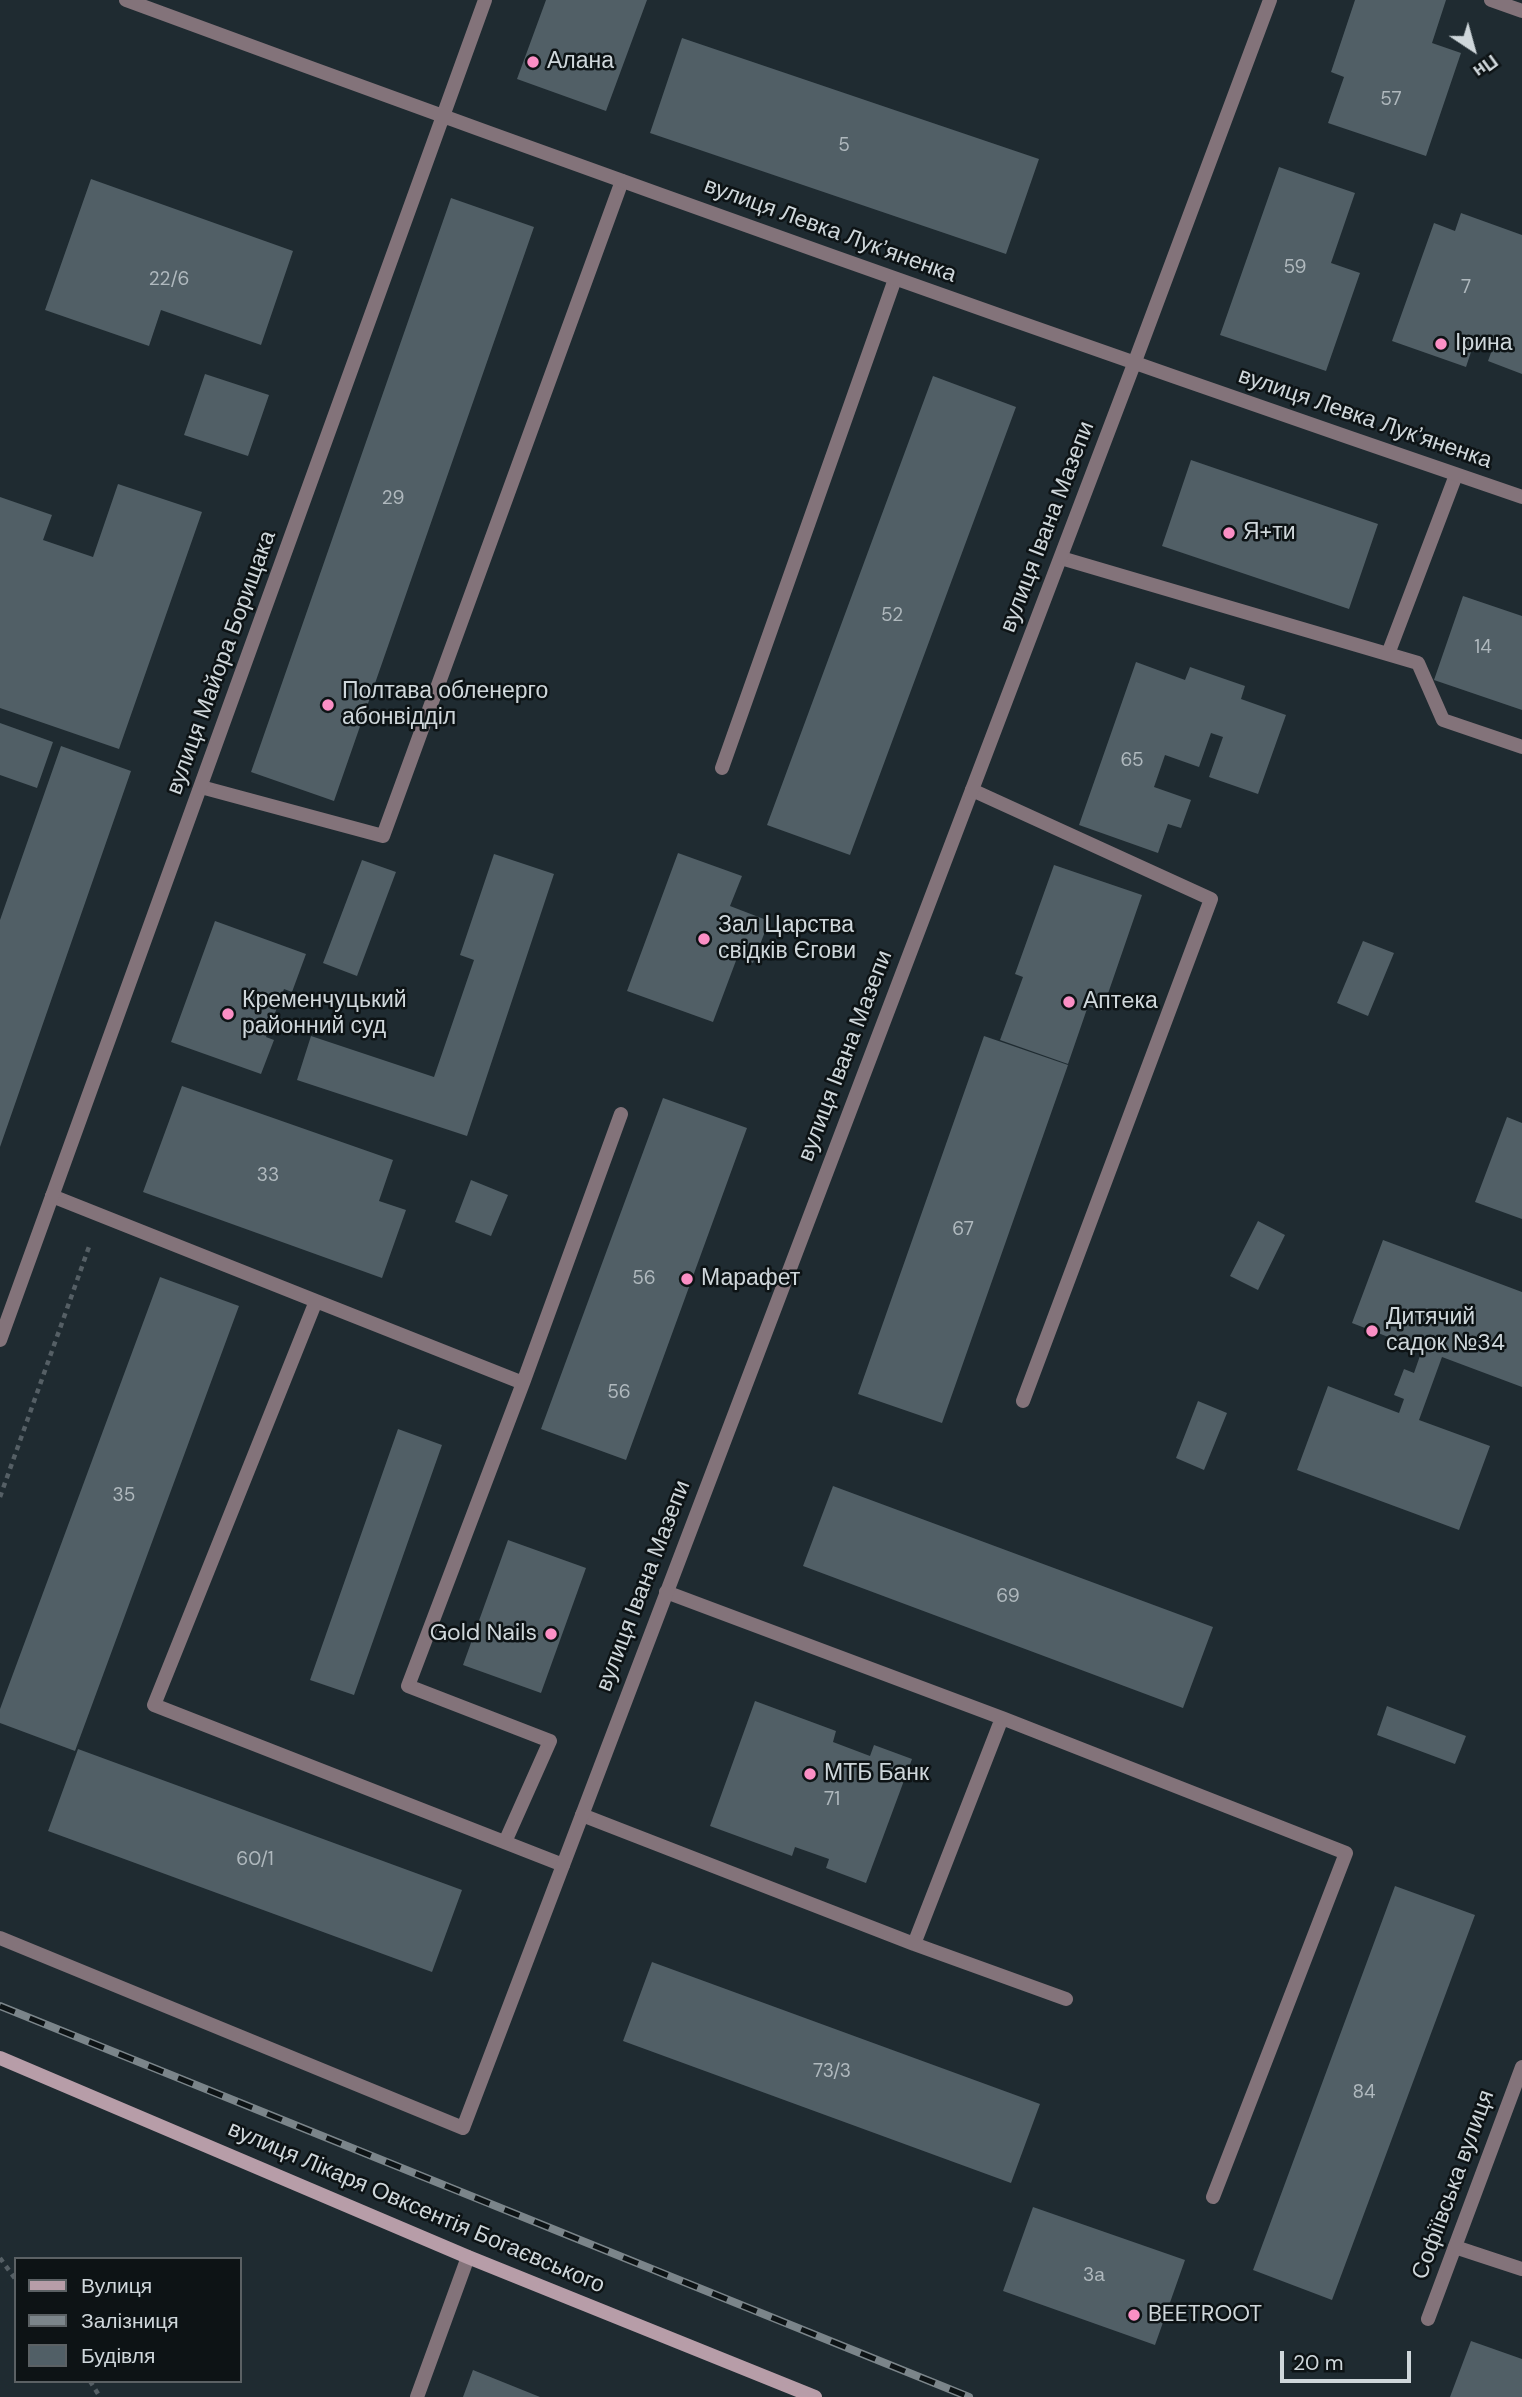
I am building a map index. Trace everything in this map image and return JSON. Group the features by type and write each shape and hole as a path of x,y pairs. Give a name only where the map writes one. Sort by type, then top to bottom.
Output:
{"street":[{"name":"вулиця Левка Лукʼяненка","path":"126,0 895,279 1522,497"},
{"name":"вулиця Майора Борищака","path":"0,1340 485,0"},
{"name":"вулиця Івана Мазепи","path":"0,1938 463,2128 1270,0"},
{"path":"1491,0 1522,11"},
{"path":"201,787 383,836 622,181"},
{"path":"722,768 895,279"},
{"path":"1388,654 1457,475"},
{"path":"1060,558 1418,663 1443,720 1522,747"},
{"path":"972,790 1210,899 1023,1401"},
{"path":"505,1842 550,1741 408,1686 621,1114"},
{"path":"52,1196 523,1383"},
{"path":"316,1301 154,1705 563,1865"},
{"path":"666,1592 1002,1718 1346,1853 1213,2197"},
{"path":"914,1944 1002,1718"},
{"path":"582,1815 914,1944 1066,1999"},
{"name":"вулиця Лікаря Овксентія Богаєвського","path":"0,2058 468,2256 815,2397"},
{"name":"Софіївська вулиця","path":"1428,2319 1522,2067"},
{"path":"1455,2247 1522,2269"},
{"path":"418,2397 468,2256"}],"path":[{"path":"0,1497 100,1215"},
{"path":"0,2258 14,2277"}],"building":[{"path":"546,0 647,0 606,111 517,79"},
{"path":"1355,0 1446,0 1432,43 1461,53 1426,156 1328,123 1344,77 1331,72"},
{"path":"682,38 1039,159 1006,254 650,133"},
{"path":"1279,167 1355,193 1331,263 1360,273 1326,371 1220,335"},
{"path":"91,179 293,251 261,345 161,310 149,346 45,310"},
{"path":"451,198 534,227 334,801 251,772"},
{"path":"1461,213 1522,235 1522,374 1488,361 1492,350 1474,343 1466,367 1392,341 1434,223 1455,231"},
{"path":"205,374 269,395 248,456 184,435"},
{"path":"933,376 1016,407 850,855 767,825"},
{"path":"1191,460 1378,524 1349,609 1162,546"},
{"path":"118,484 202,512 119,749 0,708 0,497 52,515 43,540 93,557"},
{"path":"1463,596 1522,616 1522,710 1434,680"},
{"path":"1136,662 1185,680 1190,667 1245,686 1241,699 1286,715 1258,794 1209,777 1223,737 1211,733 1199,767 1165,755 1154,787 1191,800 1181,828 1168,824 1158,853 1079,825"},
{"path":"0,723 53,742 37,788 0,775"},
{"path":"61,746 131,771 0,1147 0,920"},
{"name":"Зал Царства свідків Єгови","path":"678,853 742,876 730,906 769,921 753,963 737,958 713,1022 627,991"},
{"path":"494,854 554,874 467,1136 297,1080 311,1036 434,1077 474,960 460,955"},
{"path":"362,860 396,872 357,976 323,963"},
{"path":"1054,865 1142,895 1102,1011 1088,1006 1068,1064 1000,1040 1023,977 1015,974"},
{"name":"Кременчуцький районний суд","path":"215,921 306,954 292,992 284,989 266,1037 274,1040 261,1074 171,1042"},
{"path":"1363,941 1394,953 1368,1016 1337,1003"},
{"path":"984,1036 1068,1065 942,1423 858,1394"},
{"path":"182,1086 393,1160 379,1201 406,1210 382,1278 143,1192"},
{"path":"663,1098 747,1128 626,1460 541,1429"},
{"path":"1507,1117 1522,1123 1522,1219 1475,1202"},
{"path":"471,1180 508,1195 491,1236 455,1222"},
{"path":"1258,1221 1285,1235 1258,1290 1230,1276"},
{"path":"1383,1240 1522,1292 1522,1387 1442,1357 1419,1420 1490,1446 1459,1530 1297,1470 1328,1386 1399,1413 1404,1399 1394,1395 1404,1369 1414,1373 1422,1350 1352,1323"},
{"path":"160,1277 239,1306 75,1751 0,1723 0,1709"},
{"path":"1198,1401 1227,1413 1204,1470 1176,1458"},
{"path":"398,1429 442,1445 354,1695 310,1680"},
{"path":"833,1486 1213,1627 1183,1708 803,1566"},
{"path":"508,1540 586,1568 541,1693 463,1665"},
{"path":"755,1701 836,1731 833,1742 870,1756 874,1745 912,1759 866,1883 826,1868 829,1859 795,1847 792,1856 710,1826"},
{"path":"1387,1706 1466,1736 1455,1764 1377,1735"},
{"path":"78,1749 462,1890 432,1972 48,1831"},
{"path":"1395,1886 1475,1915 1332,2300 1253,2270"},
{"path":"652,1962 1040,2104 1011,2183 623,2041"},
{"path":"1033,2207 1185,2260 1155,2345 1003,2291"},
{"path":"1471,2341 1522,2359 1522,2397 1450,2397"},
{"path":"473,2370 540,2397 463,2397"}],"railway":[{"path":"0,2006 969,2397"}],"place":[{"name":"Алана","path":"533,62"},
{"name":"Ірина","path":"1441,344"},
{"name":"Я+ти","path":"1229,533"},
{"name":"Полтава обленерго абонвідділ","path":"328,705"},
{"name":"Зал Царства свідків Єгови","path":"704,939"},
{"name":"Аптeка","path":"1069,1002"},
{"name":"Кременчуцький районний суд","path":"228,1014"},
{"name":"Марафет","path":"687,1279"},
{"name":"Дитячий садок №34","path":"1372,1331"},
{"name":"Gold Nails","path":"551,1634"},
{"name":"МТБ Банк","path":"810,1774"},
{"name":"BEETROOT","path":"1134,2315"}]}
